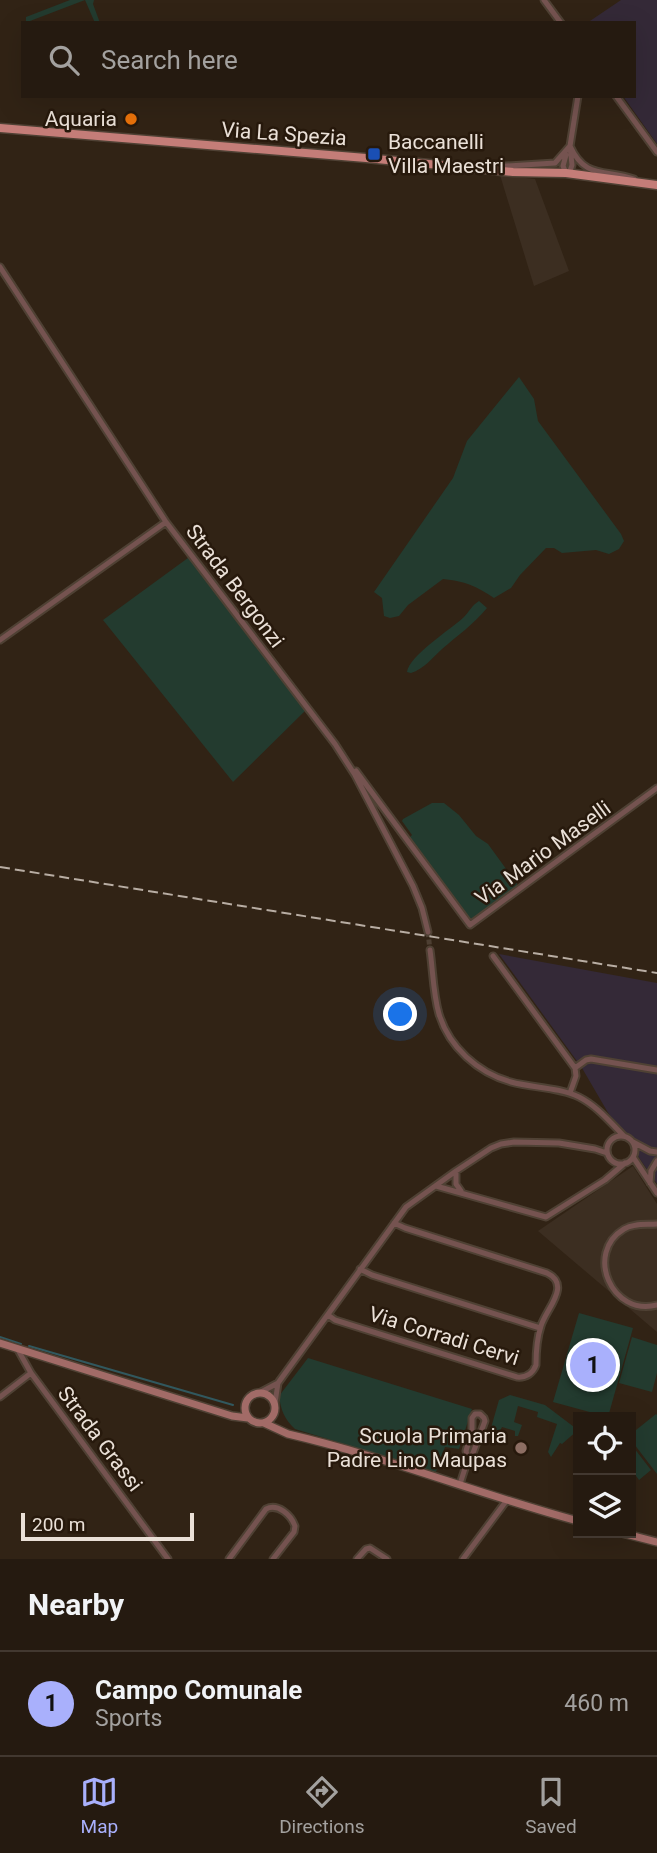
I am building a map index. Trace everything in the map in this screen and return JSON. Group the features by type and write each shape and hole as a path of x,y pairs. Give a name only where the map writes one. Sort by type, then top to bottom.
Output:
{"main road":[{"name":"Via La Spezia","path":"0,128 513,172 566,173 653,184"}],"street":[{"path":"544,0 560,21"},
{"path":"566,173 564,160 570,146 578,98"},
{"path":"617,98 657,152"},
{"path":"475,168 555,163 570,146"},
{"path":"570,146 581,164 589,169 653,184"},
{"name":"Strada Bergonzi","path":"0,267 166,522 343,755 418,897 428,932"},
{"path":"0,640 166,522"},
{"name":"Via Mario Maselli","path":"343,755 470,925 657,788"},
{"path":"388,838 396,834 402,835"},
{"path":"430,950 439,1013 447,1032 473,1063 510,1082 570,1093 595,1107 624,1136 653,1151"},
{"path":"493,956 575,1068 576,1079 570,1093"},
{"path":"575,1068 592,1059 657,1070"},
{"path":"606,1180 609,1171 611,1123"},
{"path":"595,1149 624,1136"},
{"path":"210,1409 234,1412 252,1394 278,1383 406,1207 481,1154 501,1144 528,1141 559,1143 595,1149 617,1163 640,1166"},
{"path":"633,1142 634,1156 657,1193"},
{"path":"436,1186 546,1217 606,1180 634,1156 653,1151"},
{"path":"650,1183 650,1171 657,1161"},
{"path":"456,1171 456,1184 464,1192"},
{"name":"Via Corradi Cervi","path":"328,1315 335,1320 521,1377 528,1375 535,1367 540,1328 559,1290 552,1275 394,1223"},
{"path":"657,1223 624,1229 612,1241 604,1260 608,1281 623,1299 635,1306 657,1305"},
{"path":"360,1269 540,1328"},
{"path":"0,1343 573,1519"},
{"name":"Strada Grassi","path":"17,1348 31,1373 168,1559"},
{"path":"0,1397 31,1373"},
{"path":"278,1383 276,1419 281,1426 298,1436"},
{"path":"261,1392 270,1396 275,1407 271,1418 264,1423"},
{"path":"246,1402 244,1410 248,1418"},
{"path":"460,1484 485,1421 480,1414 475,1414 472,1418 472,1430 466,1451 468,1459"},
{"path":"463,1559 507,1499"},
{"path":"229,1559 266,1509 273,1506 290,1517 295,1526 294,1532 273,1559"},
{"path":"636,1537 657,1542"},
{"path":"357,1559 370,1548 387,1559"}],"shaded area":[{"path":"621,0 657,0 657,144 624,98 636,98 636,21 590,21"},
{"path":"500,175 535,179 569,271 534,286"},
{"path":"499,954 657,983 657,1184 607,1111 582,1068"},
{"path":"633,1166 657,1204 657,1332 538,1231"}],"green space":[{"path":"70,0 85,0 30,21 26,21 26,17"},
{"path":"85,0 94,0 99,21 94,21"},
{"path":"519,377 534,399 538,421 624,541 619,549 609,554 596,550 562,553 554,548 546,548 511,588 494,598 470,585 443,579 408,605 399,616 384,616 382,598 374,592 453,478 467,441"},
{"path":"192,555 308,708 233,782 103,620"},
{"path":"479,601 487,608 477,619 424,666 411,673 407,672 422,651 464,617"},
{"path":"432,803 444,803 459,815 476,836 488,844 517,884 517,888 471,922 409,838 412,835 402,821"},
{"path":"579,1313 633,1328 609,1412 590,1412 553,1402"},
{"path":"632,1337 657,1345 657,1373 652,1392 619,1383"},
{"path":"308,1358 472,1409 459,1449 445,1447 436,1472 295,1429 284,1414 279,1396"},
{"path":"510,1395 545,1405 573,1426 573,1434 560,1443 551,1457 548,1452 557,1424 537,1417 538,1412 518,1406 514,1422 522,1425 518,1436 515,1436 515,1431 502,1427 500,1431 491,1428 499,1400"},
{"path":"657,1415 657,1474 636,1447 636,1430"},
{"path":"636,1451 651,1470 639,1480 636,1476"}],"waterway":[{"path":"0,1337 21,1344"},
{"path":"29,1346 233,1405"}],"tunnel":[{"path":"428,932 430,950"}],"railway":[{"path":"0,867 657,973"}],"place":[{"name":"Aquaria","path":"131,119"},
{"name":"Baccanelli Villa Maestri","path":"374,154"},
{"name":"Campo Comunale","path":"593,1365"},
{"name":"Scuola Primaria Padre Lino Maupas","path":"521,1448"}]}
